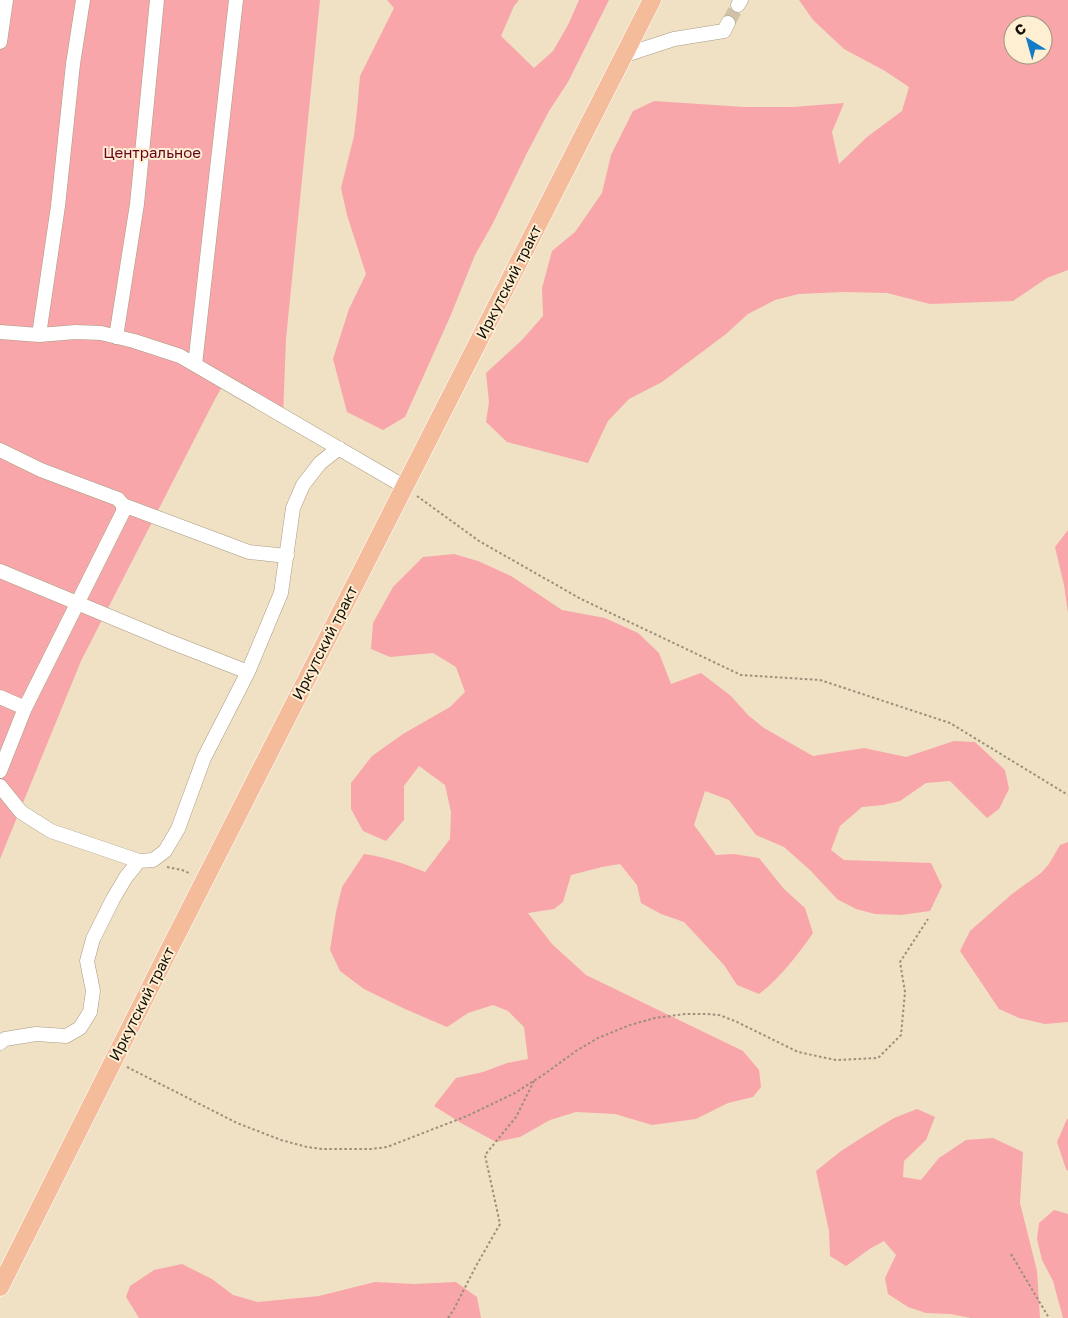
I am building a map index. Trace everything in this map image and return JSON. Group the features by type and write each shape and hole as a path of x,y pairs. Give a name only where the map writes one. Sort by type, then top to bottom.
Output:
{"main road":[{"name":"Иркутский тракт","path":"0,1287 204,880 406,487 652,0"}],"street":[{"path":"0,42 6,0"},
{"path":"40,335 58,206 73,64 83,0"},
{"path":"116,337 137,204 157,0"},
{"path":"195,365 236,0"},
{"path":"625,55 674,39 724,31 728,23"},
{"path":"0,332 40,335 76,332 101,333 134,341 180,356 406,487"},
{"path":"0,1043 4,1039 36,1034 66,1036 80,1028 90,1012 93,991 87,961 94,939 126,877 146,861 165,851 178,829 204,758 248,672 280,593 294,508 303,485 320,463 339,448"},
{"path":"0,450 41,470 118,499 123,505 249,552 287,556"},
{"path":"0,770 25,708 123,512 123,505"},
{"path":"0,571 248,672"},
{"path":"0,697 25,708"},
{"path":"0,786 21,812 50,831 146,861"}],"path":[{"path":"406,487 479,541 581,599 653,634 742,675 820,680 950,723 1068,795"},
{"path":"146,861 182,870 204,880"},
{"path":"113,1061 237,1123 264,1134 306,1147 322,1149 371,1149 386,1147 467,1116 534,1081 598,1038 630,1025 655,1018 685,1014 719,1015 798,1052 836,1060 878,1058 901,1034 905,992 900,962 928,919"},
{"path":"448,1318 500,1224 484,1155 516,1117 534,1081"},
{"path":"1011,1254 1049,1318"}],"green space":[{"name":"Центральное","path":"0,0 320,0 286,339 283,417 223,385 81,661 0,859"},
{"path":"387,0 519,0 514,6 501,36 534,68 553,51 568,25 579,0 609,0 568,82 549,111 475,255 450,317 405,417 383,430 347,412 333,359 349,309 366,274 347,215 341,188 354,136 360,76 394,8"},
{"path":"799,0 1068,0 1068,270 1047,278 1013,301 930,304 887,293 843,292 799,294 775,300 748,314 726,334 662,382 629,399 608,421 588,463 507,442 486,422 489,402 486,373 522,340 543,316 542,288 552,251 575,232 602,193 611,155 633,111 654,101 744,107 793,107 844,103 832,132 839,164 867,137 902,111 909,87 885,71 844,49 813,20"},
{"path":"1068,530 1068,613 1055,547"},
{"path":"454,554 478,561 511,576 562,610 605,618 638,633 659,653 671,684 701,673 731,696 748,715 764,728 813,756 864,748 906,757 954,741 975,742 1005,770 1009,789 999,809 987,818 950,781 926,783 900,801 862,807 840,826 831,850 844,860 931,863 942,886 930,911 901,915 875,914 856,909 837,899 810,870 784,847 756,835 729,800 705,791 694,825 716,855 734,854 759,858 784,889 805,908 813,933 788,966 759,994 737,985 724,965 684,922 661,914 641,903 637,885 620,864 571,875 563,902 554,909 528,913 552,944 586,975 743,1051 759,1070 761,1087 753,1097 728,1103 696,1119 652,1125 615,1114 576,1112 550,1120 520,1137 496,1142 434,1106 456,1078 528,1059 524,1027 508,1011 493,1005 468,1013 447,1027 364,989 340,971 330,950 336,912 342,887 364,854 395,861 425,872 450,839 451,812 445,785 419,766 404,786 404,820 386,841 363,831 351,809 351,783 372,756 403,734 450,707 465,692 456,667 433,653 390,657 371,649 373,623 393,587 423,557"},
{"path":"1068,842 1068,1022 1045,1024 1019,1018 999,1009 960,951 970,931 1012,894 1041,873 1049,864 1060,845"},
{"path":"917,1109 935,1117 926,1140 904,1161 903,1177 921,1180 939,1158 966,1140 993,1138 1023,1152 1020,1203 1037,1271 1040,1318 971,1318 950,1314 926,1313 908,1307 888,1294 885,1278 896,1255 884,1241 846,1266 830,1256 829,1231 816,1171 841,1151 866,1135 894,1118"},
{"path":"1068,1119 1068,1171 1057,1142"},
{"path":"1054,1210 1068,1214 1068,1318 1063,1318 1053,1281 1042,1260 1037,1239 1039,1223"},
{"path":"182,1264 212,1279 233,1295 258,1302 319,1296 375,1282 414,1284 456,1282 477,1297 481,1318 139,1318 126,1297 130,1286 154,1270"}],"tunnel":[{"path":"728,23 738,5"}]}
